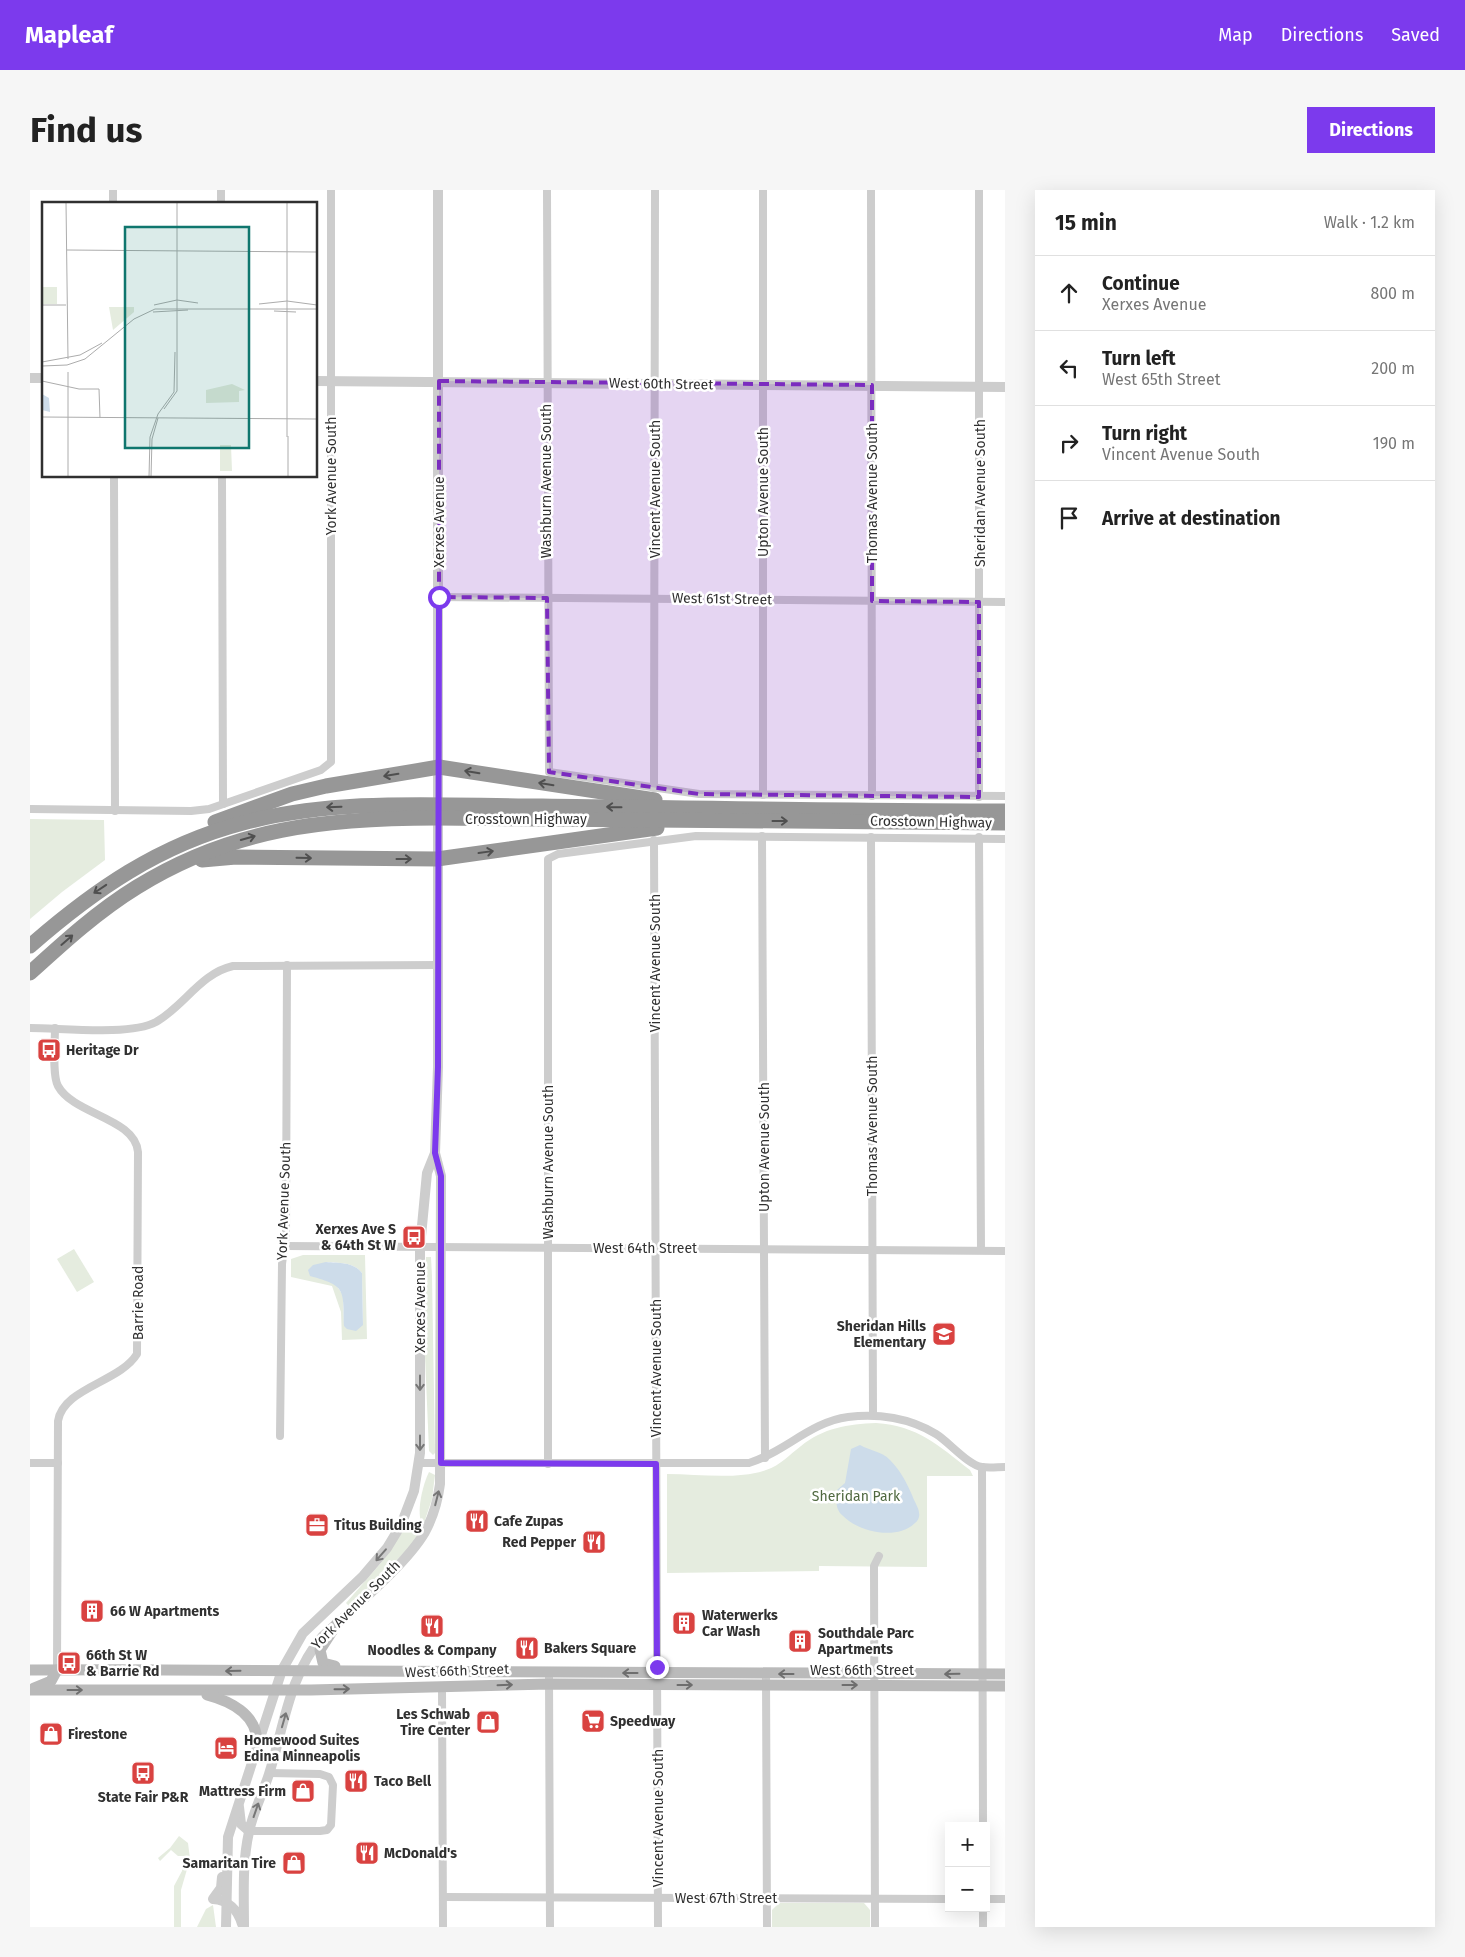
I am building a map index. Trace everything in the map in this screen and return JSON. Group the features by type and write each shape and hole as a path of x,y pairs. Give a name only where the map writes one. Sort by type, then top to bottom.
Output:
{"highway":[{"path":"141,863 193,832 252,807 292,794 326,786 439,774 632,797 732,815"},
{"name":"Crosstown Highway","path":"30,946 84,900 141,863 190,841 242,823 299,810 329,807 436,806 732,815"},
{"path":"955,817 1005,806"},
{"name":"Crosstown Highway","path":"955,817 1005,811"},
{"path":"186,862 236,857 437,859 732,815"},
{"name":"Crosstown Highway","path":"30,973 102,912 137,887 186,862 260,835 309,824 344,820 732,815 955,817 1005,823"},
{"path":"955,817 1005,828"}],"main road":[{"path":"342,1619 321,1645 320,1654 323,1663 379,1670"},
{"name":"West 66th Street","path":"30,1670 504,1672 550,1679"},
{"path":"30,1690 46,1684 55,1677 58,1670"},
{"path":"442,1686 447,1678 488,1677 504,1672"},
{"name":"West 66th Street","path":"874,1680 1005,1674"},
{"name":"West 66th Street","path":"30,1690 294,1690 442,1686 550,1679 874,1680 1005,1686"},
{"path":"191,1690 225,1699 237,1707 254,1726 257,1741"}],"street":[{"name":"York Avenue South","path":"223,804 321,770 331,762 330,190"},
{"name":"Xerxes Avenue","path":"438,190 439,774 437,838 438,1067 435,1153 441,1176 441,1463"},
{"name":"Washburn Avenue South","path":"547,190 546,382 549,772 654,788"},
{"name":"Vincent Avenue South","path":"654,788 655,190"},
{"name":"Upton Avenue South","path":"763,190 763,795"},
{"name":"Thomas Avenue South","path":"871,190 872,796"},
{"name":"Sheridan Avenue South","path":"979,190 979,797"},
{"name":"West 60th Street","path":"318,380 1005,388"},
{"path":"114,478 115,811"},
{"path":"30,809 191,811 209,809 223,804 222,478"},
{"name":"West 61st Street","path":"439,597 1005,602"},
{"path":"654,788 699,794 1005,796"},
{"path":"654,840 696,836 979,837 1005,839"},
{"name":"Upton Avenue South","path":"762,836 765,1458"},
{"name":"Thomas Avenue South","path":"871,837 873,1416"},
{"path":"979,837 981,1250"},
{"name":"Washburn Avenue South","path":"548,1464 548,860 558,854 654,840"},
{"name":"Vincent Avenue South","path":"654,840 658,1927"},
{"path":"30,1028 142,1027 166,1016 206,979 224,968 244,965 438,965"},
{"name":"York Avenue South","path":"280,1436 285,1246 287,965"},
{"name":"Barrie Road","path":"55,1028 57,1085 69,1098 131,1134 138,1146 137,1354 126,1367 63,1406 58,1421 58,1670"},
{"name":"Xerxes Avenue","path":"420,1462 420,1247 427,1174 435,1153"},
{"name":"West 64th Street","path":"285,1246 1005,1251"},
{"path":"420,1462 732,1465 749,1463 765,1458 804,1432 822,1424 847,1417 873,1416 905,1420 925,1428 982,1467 1005,1467"},
{"path":"30,1462 58,1463"},
{"name":"York Avenue South","path":"226,1927 226,1849 239,1798 274,1689 282,1670 304,1633 363,1576 387,1548 401,1525 408,1508 414,1491 420,1462"},
{"name":"York Avenue South","path":"244,1927 246,1857 249,1831 269,1773 300,1670 308,1652 413,1549 426,1531 438,1498 441,1463"},
{"path":"982,1467 983,1822"},
{"path":"875,1927 874,1566 879,1556"},
{"path":"550,1679 550,1927"},
{"path":"766,1680 767,1927"},
{"path":"442,1686 443,1927"},
{"path":"239,1798 241,1824 249,1831 320,1832 327,1830 331,1826 333,1785 330,1777 320,1774 269,1773"},
{"path":"226,1849 221,1888 213,1899 226,1902 240,1916 244,1927"},
{"name":"West 67th Street","path":"443,1897 945,1899"},
{"path":"990,1899 1005,1899"},
{"path":"983,1912 984,1927"}],"highlighted area":[{"path":"439,381 872,385 872,601 979,602 979,797 699,794 549,772 547,598 439,597"}],"green space":[{"path":"30,819 104,820 105,860 30,919"},
{"path":"74,1249 94,1282 77,1292 57,1259"},
{"path":"303,1255 365,1255 367,1339 342,1340 341,1312 332,1286 291,1277 291,1259","holes":["326,1262 351,1265 362,1273 363,1325 344,1326 343,1295 334,1282"]},
{"path":"426,1257 431,1257 432,1276 435,1453 433,1455 429,1451 424,1332"},
{"name":"Sheridan Park","path":"876,1423 904,1428 927,1438 970,1470 973,1476 927,1476 927,1567 819,1566 819,1571 667,1573 667,1474 730,1476 754,1473 766,1470 785,1460 809,1440 827,1431 856,1424"},
{"path":"429,1472 435,1475 432,1499 423,1526 420,1507 422,1491"},
{"path":"410,1521 418,1534 411,1546 349,1606 346,1603 380,1564"},
{"path":"179,1836 188,1843 190,1859 181,1890 181,1927 174,1927 174,1886 182,1871 184,1856 178,1856 171,1850 160,1861 158,1858 170,1848"},
{"path":"779,1903 864,1903 870,1910 870,1927 772,1927 772,1910"},
{"path":"213,1905 216,1927 197,1927 206,1909"}],"water":[{"path":"326,1262 351,1265 362,1273 363,1325 356,1331 347,1329 344,1326 343,1297 337,1287 310,1276 308,1270 313,1265"},
{"path":"860,1445 887,1457 905,1481 919,1511 917,1521 907,1529 888,1533 867,1530 849,1521 838,1510 836,1503 837,1490 845,1483 851,1449"}],"place":[{"name":"Heritage Dr","path":"49,1050"},
{"name":"Xerxes Ave S & 64th St W","path":"414,1237"},
{"name":"Sheridan Hills Elementary","path":"944,1334"},
{"name":"Cafe Zupas","path":"477,1521"},
{"name":"Titus Building","path":"317,1525"},
{"name":"Red Pepper","path":"594,1542"},
{"name":"66 W Apartments","path":"92,1611"},
{"name":"Waterwerks Car Wash","path":"684,1623"},
{"name":"Noodles & Company","path":"432,1626"},
{"name":"Southdale Parc Apartments","path":"800,1641"},
{"name":"Bakers Square","path":"527,1648"},
{"name":"66th St W & Barrie Rd","path":"69,1663"},
{"name":"Speedway","path":"593,1721"},
{"name":"Les Schwab Tire Center","path":"488,1722"},
{"name":"Firestone","path":"51,1734"},
{"name":"Homewood Suites Edina Minneapolis","path":"226,1748"},
{"name":"State Fair P&R","path":"143,1773"},
{"name":"Taco Bell","path":"356,1781"},
{"name":"Mattress Firm","path":"303,1791"},
{"name":"McDonald's","path":"367,1853"},
{"name":"Samaritan Tire","path":"294,1863"}],"route":[{"path":"439,597 438,1067 435,1153 441,1176 441,1463 656,1464 657,1667"}]}
